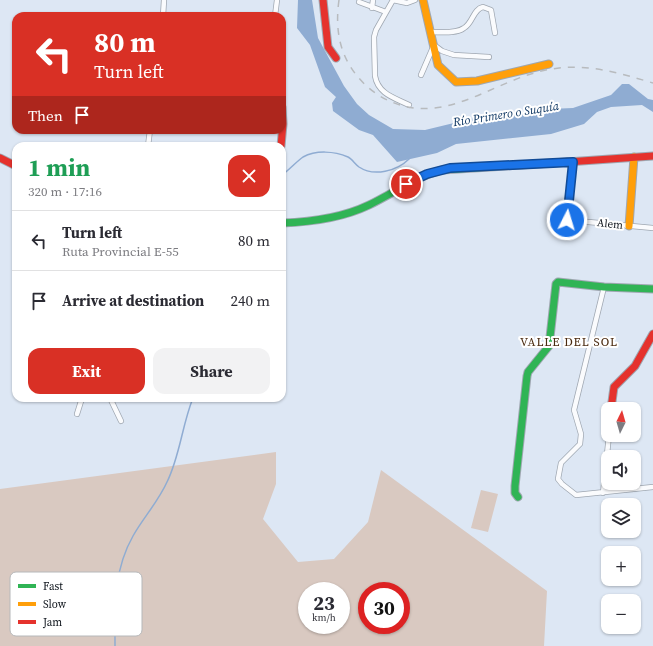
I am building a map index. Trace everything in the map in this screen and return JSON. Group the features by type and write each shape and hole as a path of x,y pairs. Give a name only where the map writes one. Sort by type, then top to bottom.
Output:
{"street":[{"path":"163,12 164,0"},
{"path":"276,12 277,0"},
{"path":"323,0 328,46 336,58"},
{"path":"372,8 373,0"},
{"path":"409,105 381,91 376,82 374,37 393,0 407,3 415,0"},
{"path":"423,0 432,32 436,59 441,70 450,78 463,83 548,64"},
{"path":"359,2 386,12"},
{"path":"432,32 462,30 468,24 476,11 483,7 491,10 495,33"},
{"path":"434,45 442,51 454,55 489,57"},
{"path":"421,74 434,45"},
{"path":"286,223 315,221 347,214 368,205 420,176 434,172 460,168 653,156"},
{"path":"629,226 634,157"},
{"path":"0,158 12,164"},
{"name":"Alem","path":"573,162 567,220 653,228"},
{"path":"518,498 515,493 515,486 527,376 528,372 549,346 556,284 558,282 604,287 653,289"},
{"path":"604,287 574,410 581,434 580,444 561,463 558,478 559,482 576,495 653,488"},
{"path":"612,402 614,387 635,366 653,334"},
{"path":"76,414 80,402"},
{"path":"112,402 121,421"},
{"path":"603,493 608,442"}],"shaded area":[{"path":"276,452 276,484 263,519 298,562 334,559 368,522 381,470 547,591 544,646 0,646 0,489"},
{"path":"481,490 498,494 488,532 471,528"}],"water":[{"path":"298,0 312,0 318,38 344,86 357,104 369,115 393,129 425,130 487,115 534,114 549,109 573,108 611,95 622,84 629,84 648,99 653,100 653,112 642,105 611,107 597,112 584,124 551,134 456,144 437,153 397,162 373,135 359,130 333,111 332,103 336,97 325,87 310,45 297,28"}],"waterway":[{"path":"286,172 303,157 319,152 343,155 359,167 371,172 385,171 398,167 409,159"},
{"path":"120,572 126,549 159,496 171,472 191,402"},
{"path":"115,636 115,646"}],"railway":[{"path":"339,0 338,31 346,60 352,69 365,85 378,95 392,102 413,108 433,108 453,104 473,98 532,74 565,67 603,70 653,83"}],"traffic: fast":[{"path":"286,223 304,222 348,213 369,205 423,177 442,170 567,162"},
{"path":"518,497 515,493 515,486 527,376 528,372 549,346 556,284 558,282 604,287 653,289"}],"traffic: slow":[{"path":"423,0 438,65 456,82 477,81 549,64"},
{"path":"629,226 634,157"}],"traffic: jam":[{"path":"323,0 328,47 336,58"},
{"path":"281,142 282,134"},
{"path":"567,162 653,156"},
{"path":"0,158 12,164"},
{"path":"612,402 614,387 635,366 653,334"}],"district":[{"name":"VALLE DEL SOL","path":"569,342"}],"route":[{"path":"406,184 420,176 450,168 573,162 567,220"}],"water label":[{"name":"Río Primero o Suquía","path":"506,114"}]}
